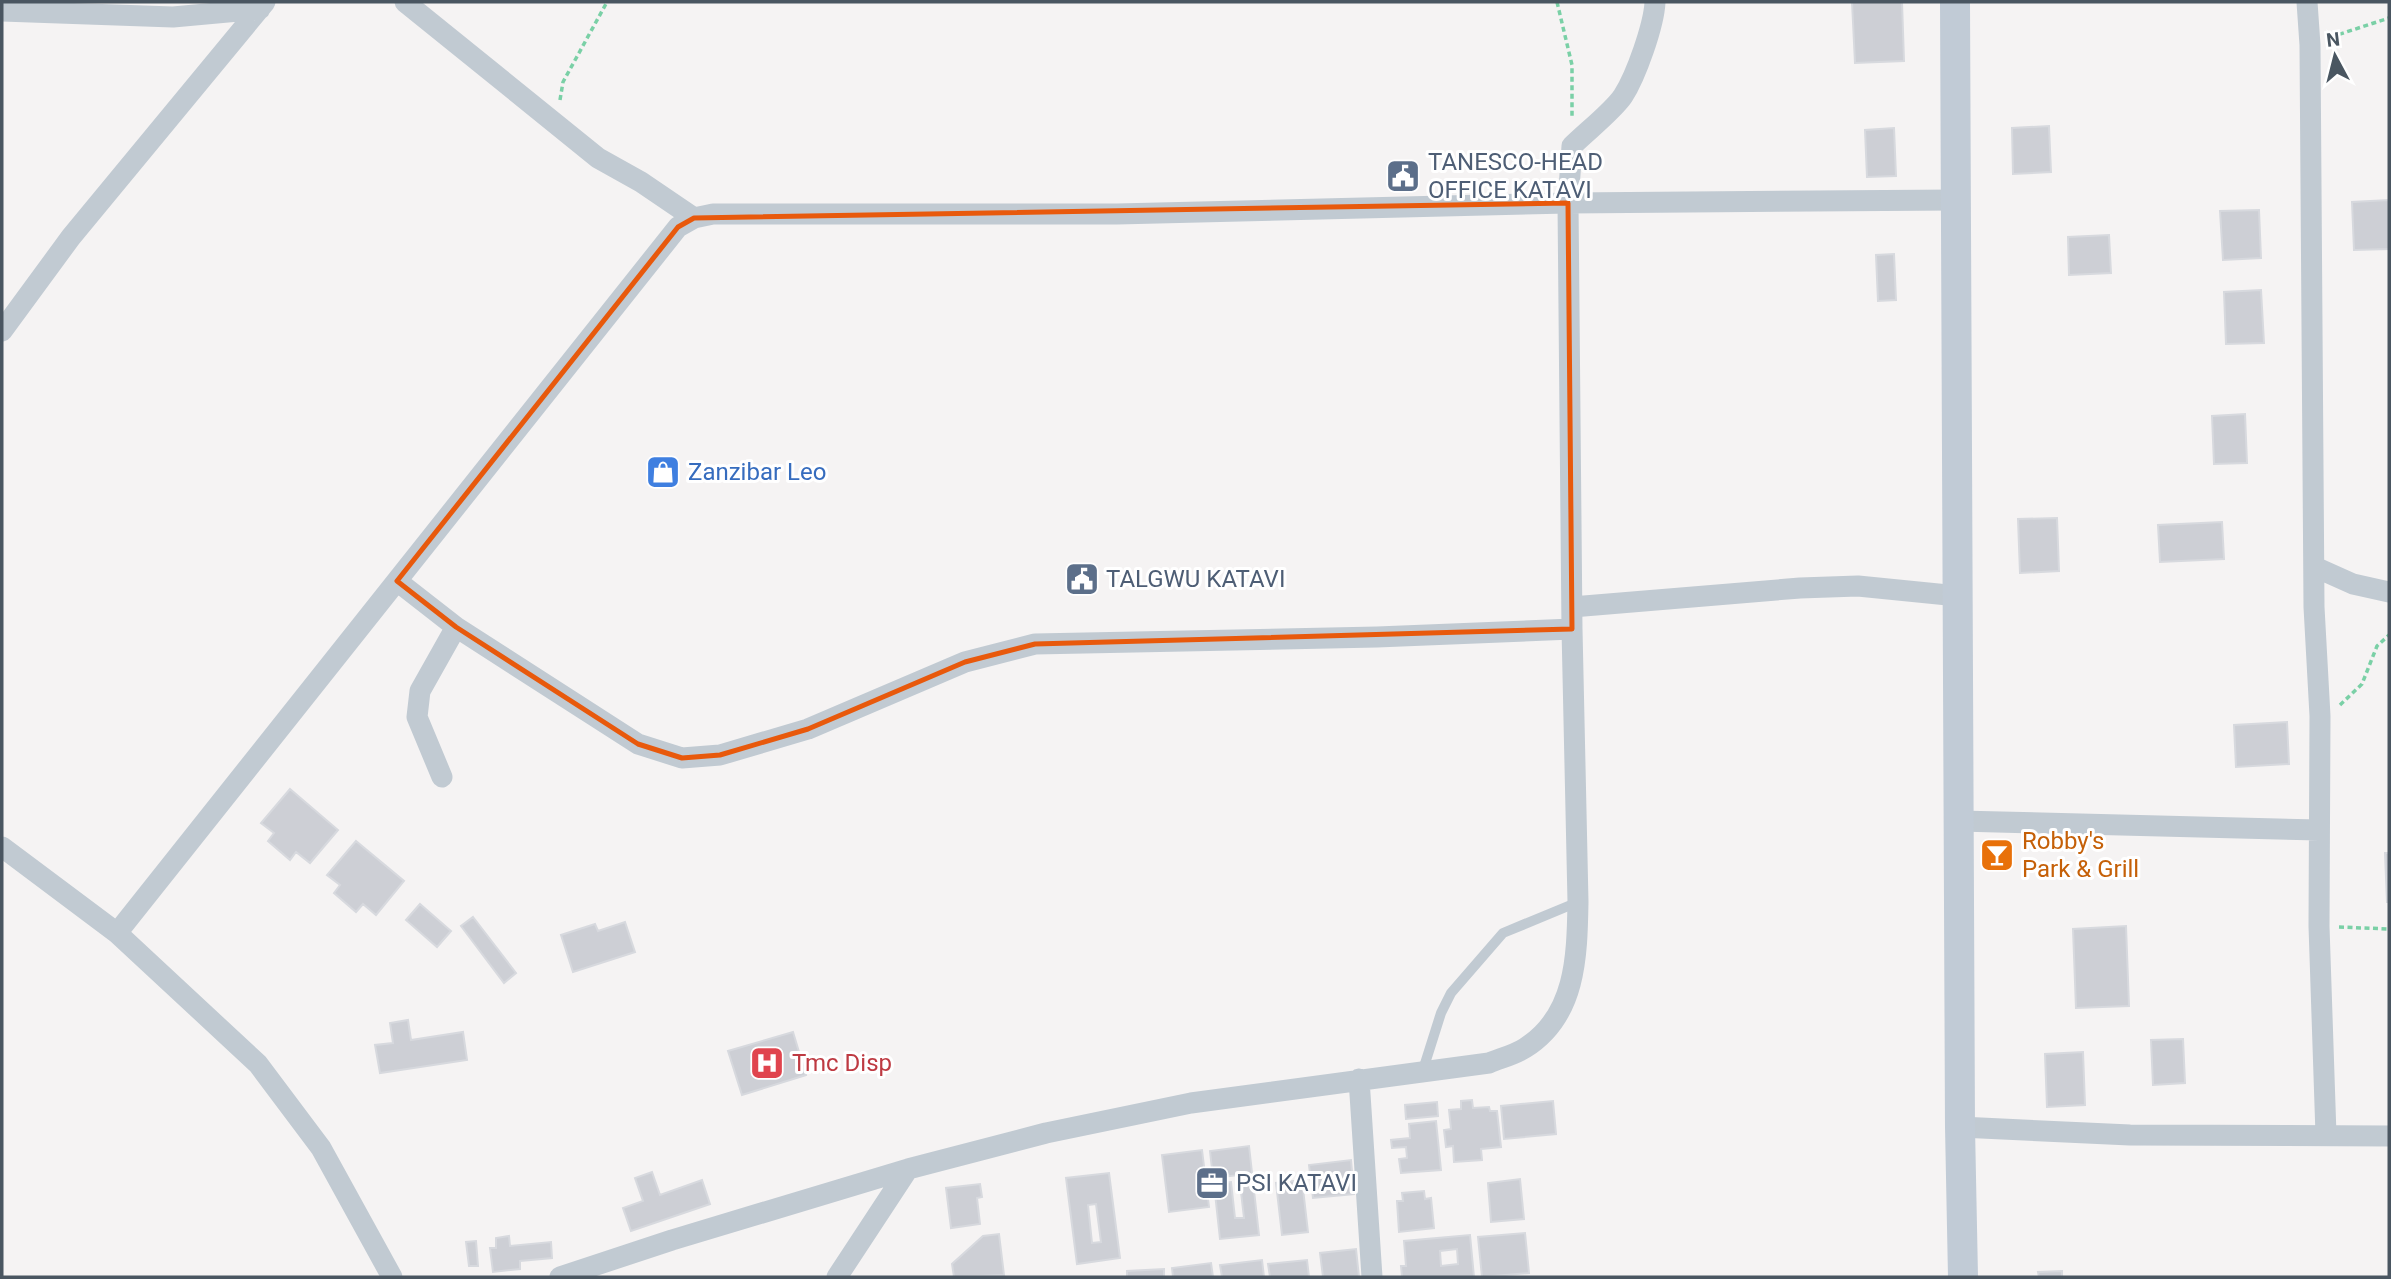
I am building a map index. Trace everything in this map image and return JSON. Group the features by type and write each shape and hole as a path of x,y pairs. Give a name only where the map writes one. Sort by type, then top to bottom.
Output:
{"street":[{"path":"405,2 598,158 641,182 694,218"},
{"path":"560,1277 908,1168 1046,1133 1191,1103 1489,1063 1524,1049 1556,1020 1568,997 1577,937 1578,902 1568,203 1572,146 1623,96 1644,47 1655,2"},
{"path":"1955,2 1963,1277"},
{"path":"2307,2 2310,45 2314,607 2320,716 2319,926 2326,1135"},
{"path":"2,11 173,17 262,5"},
{"path":"2,331 80,227 262,5"},
{"path":"117,933 678,227 694,218 713,214 1117,214 1568,203 1955,200"},
{"path":"2315,567 2353,584 2389,592"},
{"path":"397,581 456,627 638,744 682,758 720,755 808,729 965,662 1035,644 1377,637 1572,629"},
{"path":"2314,607 2353,584"},
{"path":"1572,607 1787,589 1858,586 1958,596"},
{"path":"442,777 417,717 418,704 420,691 456,627"},
{"path":"1959,821 2319,830"},
{"path":"2,847 117,933 258,1064 321,1148 392,1277"},
{"path":"1359,1079 1372,1277"},
{"path":"1960,1127 2130,1135 2389,1136"},
{"path":"837,1277 908,1168"}],"lane":[{"path":"1422,1073 1441,1013 1451,993 1503,933 1578,902"}],"path":[{"path":"564,130 559,109 563,82 607,2"},
{"path":"1557,2 1572,65 1572,146"},
{"path":"2310,45 2389,18"},
{"path":"2320,716 2338,706 2362,684 2376,646 2389,635"},
{"path":"2319,926 2389,929"}],"highlighted area":[{"path":"1568,203 1572,629 1035,644 965,662 808,729 720,755 682,758 638,744 456,627 397,581 678,227 694,218"}],"building":[{"path":"1852,2 1902,2 1904,61 1855,63"},
{"path":"2049,126 2051,172 2013,174 2012,128"},
{"path":"1894,128 1896,176 1867,177 1865,130"},
{"path":"2389,200 2389,249 2354,250 2352,202"},
{"path":"2259,210 2261,258 2223,260 2220,211"},
{"path":"2109,235 2111,273 2069,275 2068,237"},
{"path":"1894,254 1896,300 1878,301 1876,255"},
{"path":"2261,290 2264,343 2226,344 2224,292"},
{"path":"2245,414 2247,463 2214,464 2212,416"},
{"path":"2057,518 2059,571 2020,573 2018,519"},
{"path":"2222,522 2224,559 2160,562 2158,525"},
{"path":"2287,722 2289,764 2236,767 2234,725"},
{"path":"290,789 338,830 310,863 296,852 290,860 268,841 274,833 261,823"},
{"path":"356,841 404,881 376,915 363,904 356,912 334,893 340,885 327,875"},
{"path":"2385,853 2389,853 2389,902 2387,902"},
{"path":"420,904 451,931 437,947 406,920"},
{"path":"473,917 516,973 504,983 461,926"},
{"path":"625,922 635,952 573,972 561,935 595,924 598,931"},
{"path":"2126,926 2129,1006 2076,1008 2073,929"},
{"path":"408,1020 411,1040 463,1032 467,1060 380,1073 375,1045 393,1043 390,1023"},
{"name":"Tmc Disp","path":"793,1032 806,1075 742,1095 728,1051"},
{"path":"2183,1039 2185,1083 2153,1085 2151,1040"},
{"path":"2083,1052 2085,1105 2047,1107 2045,1054"},
{"path":"1472,1100 1473,1108 1489,1107 1490,1111 1497,1111 1501,1147 1481,1149 1482,1160 1454,1162 1453,1146 1446,1147 1444,1130 1451,1129 1449,1110 1461,1109 1461,1101"},
{"path":"1553,1101 1556,1134 1504,1139 1501,1106"},
{"path":"1437,1102 1438,1116 1406,1119 1405,1105"},
{"path":"1436,1121 1441,1170 1401,1173 1399,1159 1407,1158 1406,1147 1392,1148 1391,1140 1410,1138 1409,1124"},
{"path":"1249,1146 1259,1235 1220,1239 1214,1184 1231,1182 1235,1218 1244,1218 1239,1175 1213,1178 1210,1151"},
{"path":"1202,1150 1209,1207 1169,1212 1162,1155"},
{"path":"1351,1160 1354,1194 1313,1198 1309,1165"},
{"path":"652,1172 660,1195 702,1180 710,1204 631,1231 623,1208 643,1201 635,1178"},
{"path":"1109,1173 1120,1258 1077,1264 1066,1178","holes":["1096,1204 1101,1242 1092,1243 1088,1205"]},
{"path":"1520,1179 1524,1219 1491,1222 1488,1183"},
{"path":"1302,1180 1308,1232 1282,1235 1276,1183"},
{"path":"980,1184 982,1197 977,1198 980,1224 951,1228 946,1188"},
{"path":"1424,1191 1425,1199 1431,1198 1434,1228 1399,1232 1397,1201 1403,1201 1402,1193"},
{"path":"1525,1233 1529,1273 1482,1277 1478,1237"},
{"path":"999,1234 1004,1275 954,1277 952,1264 983,1236"},
{"path":"1470,1235 1474,1277 1402,1277 1401,1266 1406,1266 1404,1241","holes":["1457,1249 1458,1264 1441,1266 1440,1251"]},
{"path":"509,1236 510,1246 551,1242 552,1258 520,1261 520,1269 493,1272 490,1248 496,1248 496,1238"},
{"path":"476,1241 478,1266 469,1266 466,1242"},
{"path":"1356,1249 1359,1277 1323,1277 1320,1253"},
{"path":"1262,1260 1264,1277 1222,1277 1220,1265"},
{"path":"1307,1260 1309,1277 1270,1277 1268,1264"},
{"path":"1211,1263 1213,1277 1173,1277 1172,1268"},
{"path":"1164,1269 1164,1277 1127,1277 1127,1271"},
{"path":"2062,1271 2062,1277 2039,1277 2038,1272"}],"place":[{"name":"TANESCO-HEAD OFFICE KATAVI","path":"1403,176"},
{"name":"Zanzibar Leo","path":"663,472"},
{"name":"TALGWU KATAVI","path":"1082,579"},
{"name":"Robby's Park & Grill","path":"1997,855"},
{"name":"Tmc Disp","path":"767,1063"},
{"name":"PSI KATAVI","path":"1212,1183"}]}
